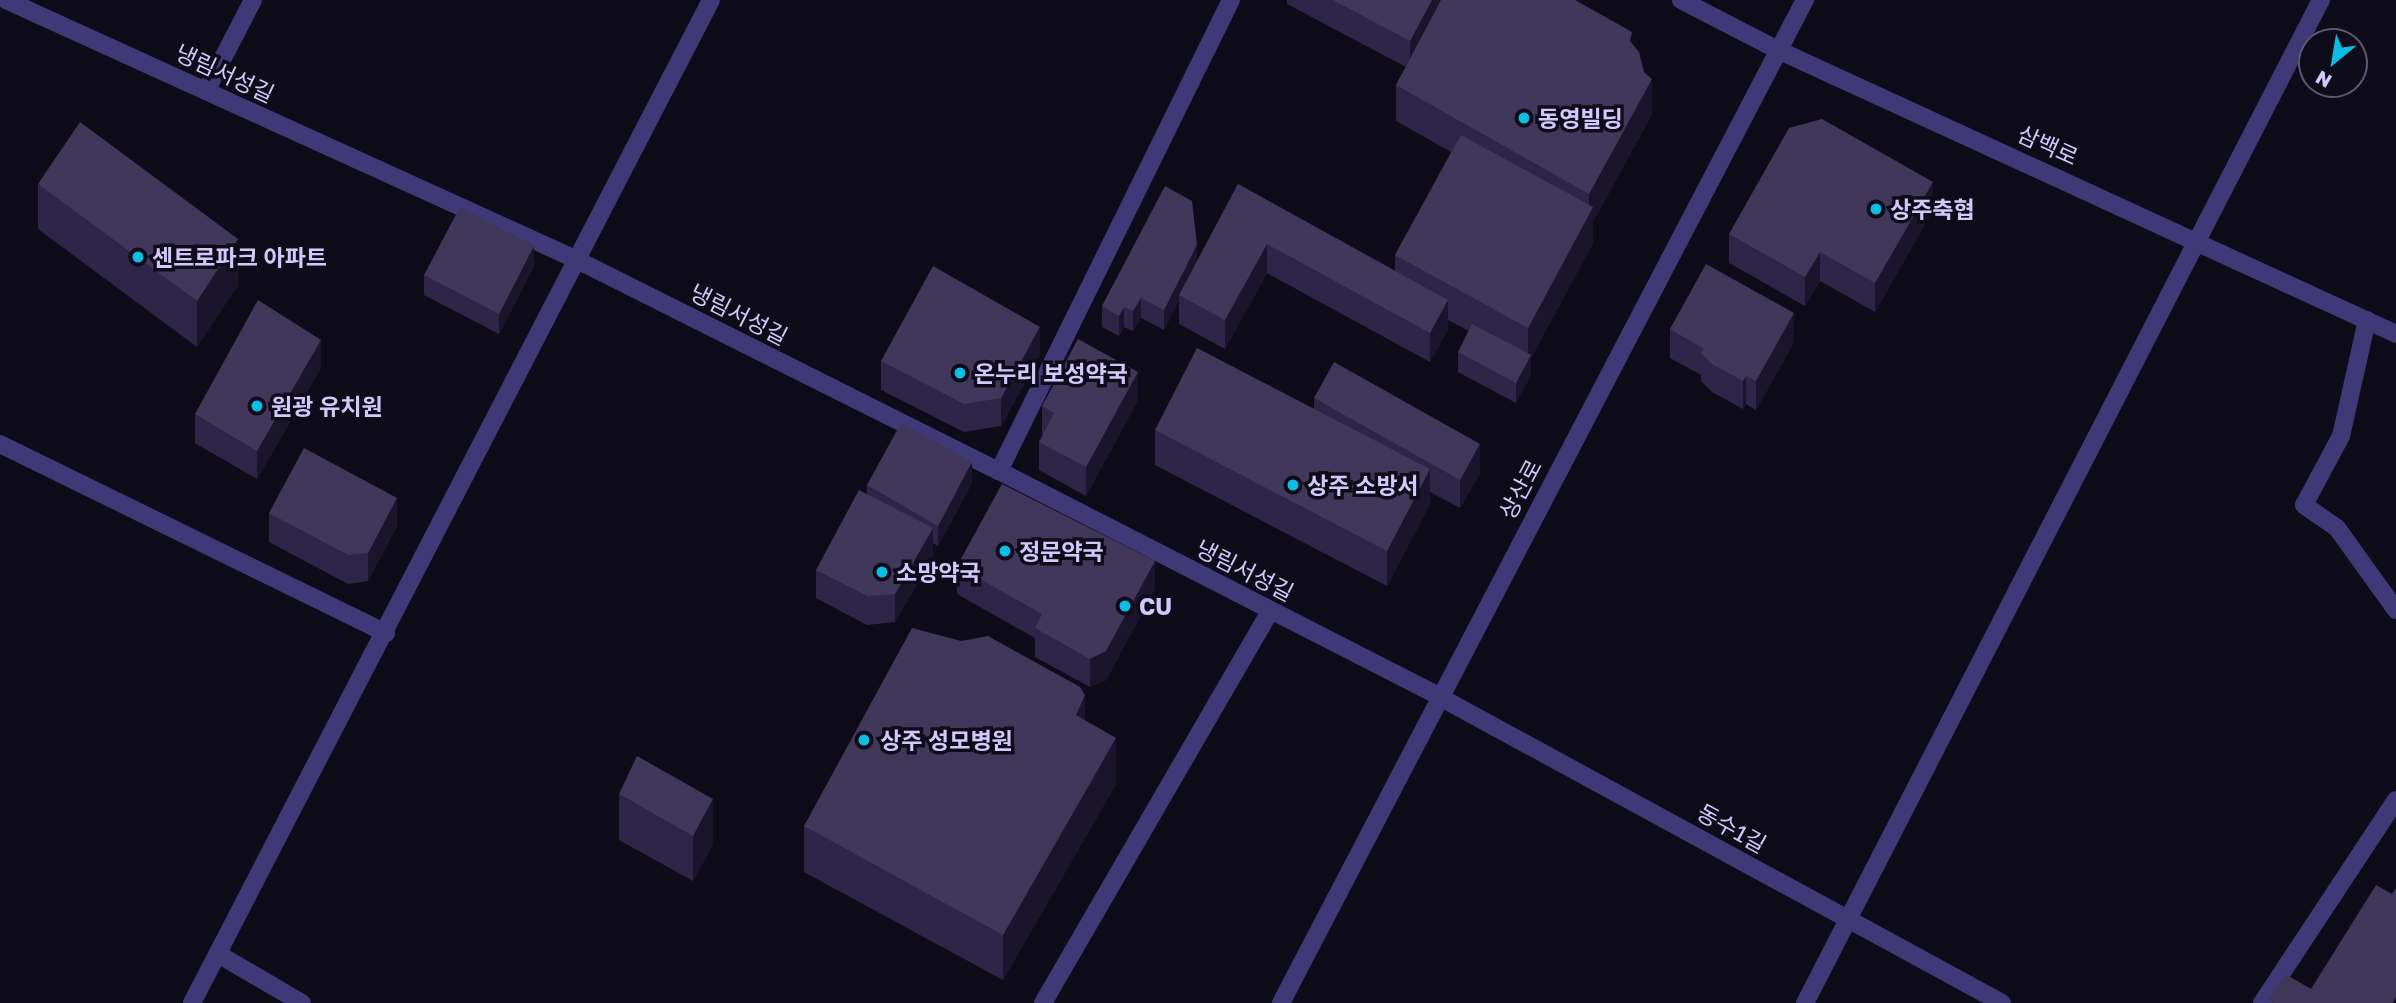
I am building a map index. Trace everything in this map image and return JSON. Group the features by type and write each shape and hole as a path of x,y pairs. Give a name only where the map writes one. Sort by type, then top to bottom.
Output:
{"street":[{"name":"냉림서성길","path":"6,0 575,259 999,471 1438,696"},
{"path":"206,92 253,0"},
{"path":"192,1003 386,634 575,259 711,0"},
{"path":"999,471 1231,0"},
{"name":"삼백로","path":"1681,0 1778,50 2196,239 2396,334"},
{"name":"상산로","path":"1281,1003 1438,696 1805,0"},
{"path":"1805,1003 1846,918 2321,0"},
{"path":"2367,320 2340,436 2304,505 2337,528 2396,610"},
{"path":"0,444 386,634"},
{"path":"1042,1003 1271,610"},
{"name":"동수1길","path":"1438,696 2002,1003"},
{"path":"2262,1003 2396,800"},
{"path":"218,954 302,1003"}],"building":[{"path":"1333,0 1432,0 1410,41"},
{"name":"동영빌딩","path":"1441,0 1575,0 1632,32 1630,41 1639,52 1644,72 1652,79 1589,194 1396,85"},
{"path":"1822,119 1933,182 1875,283 1820,252 1805,277 1729,234 1789,128"},
{"path":"80,122 238,239 197,301 38,184"},
{"path":"1461,135 1593,207 1528,328 1395,255"},
{"path":"1238,184 1448,300 1430,333 1267,244 1225,320 1179,295"},
{"path":"1165,186 1192,201 1197,245 1164,310 1141,298 1133,311 1124,307 1119,316 1102,306"},
{"path":"460,207 534,246 499,314 424,275"},
{"path":"1706,264 1794,313 1756,381 1746,376 1743,381 1712,364 1701,353 1704,349 1670,329"},
{"name":"온누리 보성약국","path":"933,266 1040,327 1001,398 964,404 881,361"},
{"name":"원광 유치원","path":"258,300 321,340 257,451 195,414"},
{"path":"1472,324 1531,355 1516,383 1458,352"},
{"path":"1078,339 1138,372 1086,467 1039,442 1054,413 1042,406"},
{"name":"상주 소방서","path":"1197,348 1430,469 1387,551 1155,430"},
{"path":"1334,362 1480,444 1460,480 1314,398"},
{"path":"901,423 972,462 938,526 867,485"},
{"path":"304,448 397,498 368,553 348,555 269,513"},
{"path":"1002,484 1155,561 1106,651 1090,659 1035,628 1042,614 957,566"},
{"path":"859,490 933,528 895,594 867,596 816,570"},
{"name":"상주 성모병원","path":"912,628 961,641 988,636 1080,687 1085,695 1076,715 1116,738 1003,935 804,826"},
{"path":"637,756 713,799 693,836 619,794"},
{"path":"2376,885 2392,894 2396,888 2396,997 2393,1003 2274,1003 2268,1000 2285,974 2311,989"}],"place":[{"name":"동영빌딩","path":"1524,118"},
{"name":"상주축협","path":"1876,209"},
{"name":"센트로파크 아파트","path":"138,257"},
{"name":"온누리 보성약국","path":"960,373"},
{"name":"원광 유치원","path":"257,406"},
{"name":"상주 소방서","path":"1293,485"},
{"name":"정문약국","path":"1005,551"},
{"name":"소망약국","path":"882,572"},
{"name":"CU","path":"1125,606"},
{"name":"상주 성모병원","path":"864,740"}]}
